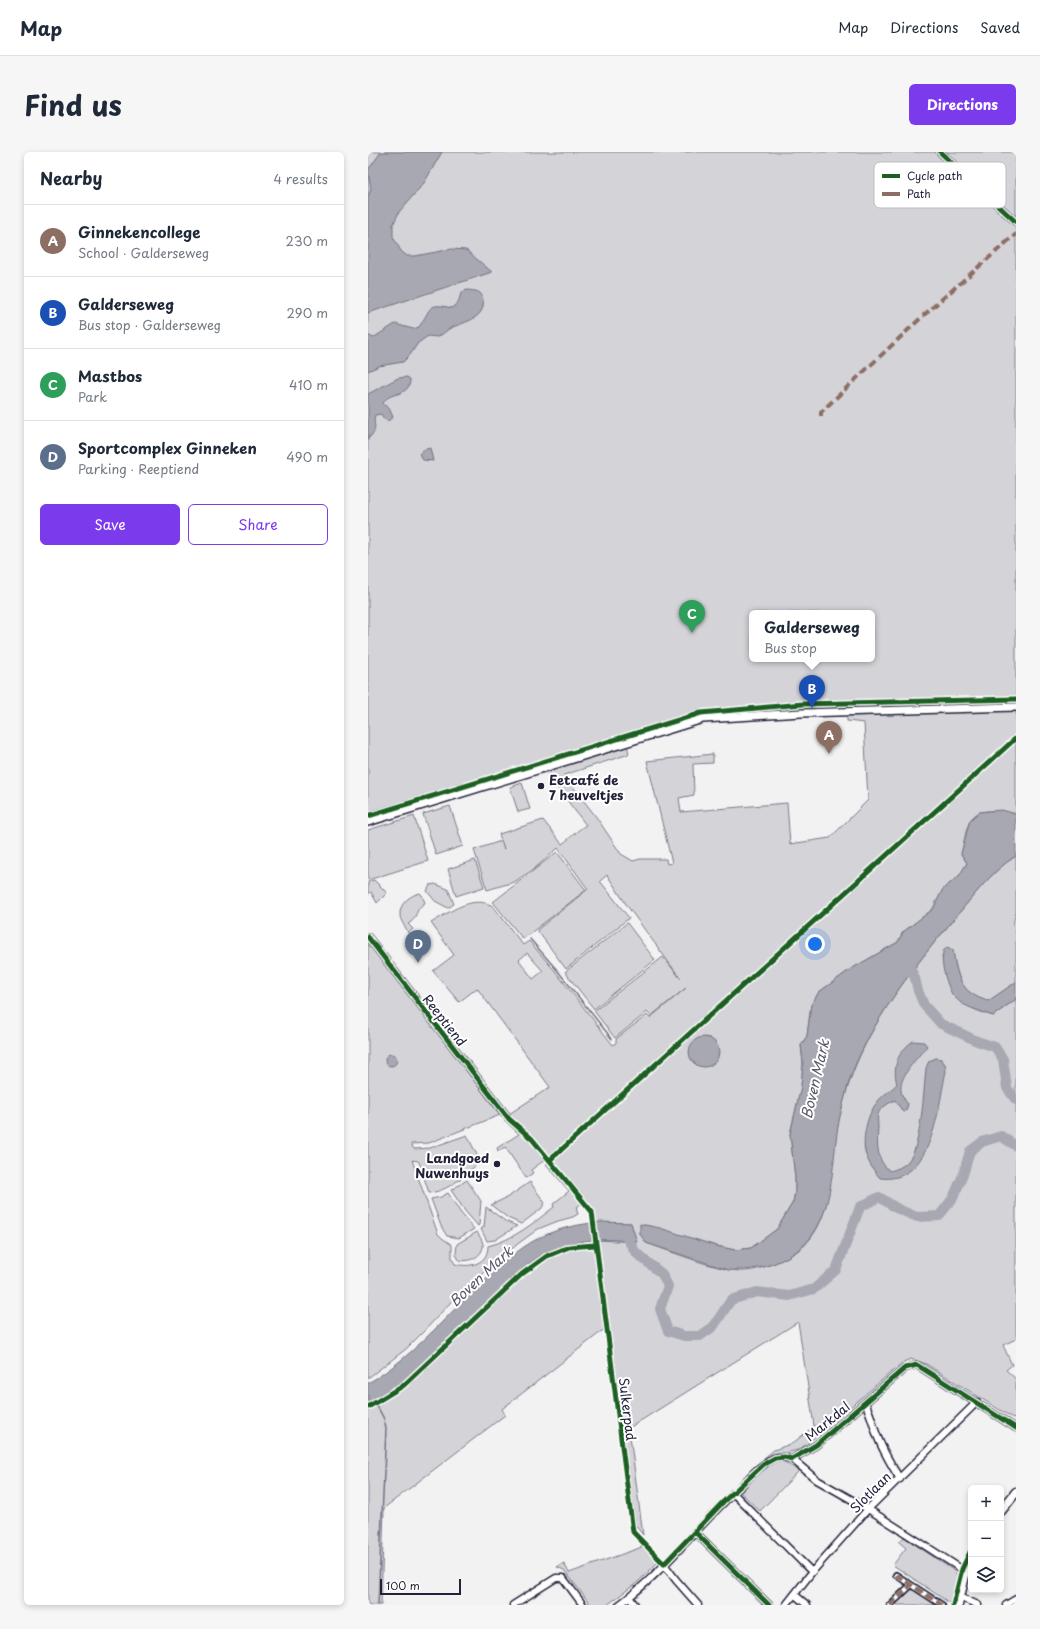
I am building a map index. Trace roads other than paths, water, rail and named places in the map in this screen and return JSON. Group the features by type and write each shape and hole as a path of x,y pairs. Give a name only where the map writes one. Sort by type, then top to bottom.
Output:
{"main road":[{"path":"1004,1507 1016,1492"},
{"path":"959,1601 968,1568"}],"street":[{"path":"940,152 951,162"},
{"path":"1001,208 1016,222"},
{"path":"368,822 703,719 801,713 1016,707"},
{"name":"Reeptiend","path":"368,938 506,1115"},
{"name":"Markdal","path":"619,1605 648,1580 764,1464 775,1458 785,1457 792,1459 816,1445 905,1368 917,1365 1016,1428"},
{"name":"Slotlaan","path":"786,1605 812,1572 868,1508 900,1479 977,1402"},
{"path":"865,1403 887,1459 900,1479"},
{"path":"792,1459 817,1480 868,1508 966,1572"},
{"path":"734,1493 812,1572"},
{"path":"695,1532 769,1605"},
{"path":"664,1564 698,1605"},
{"path":"896,1575 942,1605"},
{"path":"513,1605 556,1578 563,1578 583,1605"},
{"path":"890,1605 911,1585"},
{"path":"795,1595 808,1605"},
{"path":"629,1597 635,1605"},
{"path":"1006,1605 1016,1599"},
{"path":"959,1601 978,1605"}],"water":[{"path":"381,152 442,152 424,183 399,212 393,225 393,237 401,251 407,256 415,256 452,249 466,250 492,272 368,313 368,197 371,189 368,170"},
{"path":"467,290 475,291 481,294 483,306 478,315 469,321 451,328 437,337 428,336 418,343 403,362 379,366 368,371 368,335 373,338 395,324 413,329 419,327 431,308 434,306 444,306 452,308 458,302 462,293"},
{"path":"407,377 410,379 407,389 389,397 383,404 389,408 393,417 388,421 384,419 381,414 375,415 375,429 368,439 368,394 398,378"},
{"path":"430,448 433,461 423,460 419,454 423,450"},
{"name":"Boven Mark","path":"1002,810 1016,814 1016,856 985,882 944,931 900,987 875,1026 850,1079 838,1127 830,1190 821,1220 813,1234 796,1251 786,1258 764,1267 740,1270 728,1270 646,1243 640,1234 640,1224 660,1228 716,1246 735,1250 751,1248 777,1229 793,1202 795,1192 795,1177 790,1134 801,1087 803,1063 801,1045 807,1036 811,1005 819,992 851,969 898,942 903,932 933,909 943,889 959,876 967,863 961,854 970,820 979,812"},
{"path":"947,947 953,950 958,975 971,993 988,1001 1016,982 1016,999 993,1016 961,1003 952,994 942,963 942,956"},
{"path":"704,1037 715,1041 719,1052 715,1063 704,1067 693,1063 689,1052 693,1041"},
{"path":"913,1041 924,1042 927,1046 910,1066 901,1084 901,1092 908,1105 906,1110 903,1112 895,1100 883,1108 878,1114 878,1151 885,1167 890,1171 901,1167 907,1162 913,1153 921,1117 926,1068 929,1061 936,1058 941,1059 945,1064 946,1071 936,1123 930,1141 922,1157 912,1169 898,1177 880,1178 867,1159 864,1146 865,1131 870,1114 876,1103 897,1084 895,1071 896,1065 903,1050"},
{"path":"393,1054 396,1055 396,1065 389,1066 386,1065 385,1058 386,1055"},
{"path":"601,1222 631,1223 637,1242 621,1240 591,1240 576,1242 562,1246 535,1259 522,1269 421,1367 404,1381 368,1404 368,1383 386,1372 418,1345 479,1284 522,1248 533,1241 561,1229"}],"waterway":[{"path":"530,939 557,970 612,1039"},
{"path":"907,962 915,978 918,991 924,1005 941,1024 977,1041 995,1047 1003,1059 1007,1088 1016,1100"},
{"path":"623,1232 636,1253 662,1274 668,1286 660,1309 668,1331 684,1336 700,1336 713,1327 731,1300 757,1292 789,1296 814,1289 836,1270 860,1207 879,1197 898,1209 917,1217 939,1216 953,1198 963,1175 970,1151 982,1142 1001,1136 1016,1146"},
{"path":"374,1400 384,1419 386,1429 378,1605"}],"place":[{"name":"Mastbos","path":"692,633"},
{"name":"Galderseweg","path":"812,708"},
{"name":"Ginnekencollege","path":"829,754"},
{"name":"Eetcafé de 7 heuveltjes","path":"541,786"},
{"name":"Sportcomplex Ginneken","path":"418,963"},
{"name":"Landgoed Nuwenhuys","path":"497,1164"}]}
